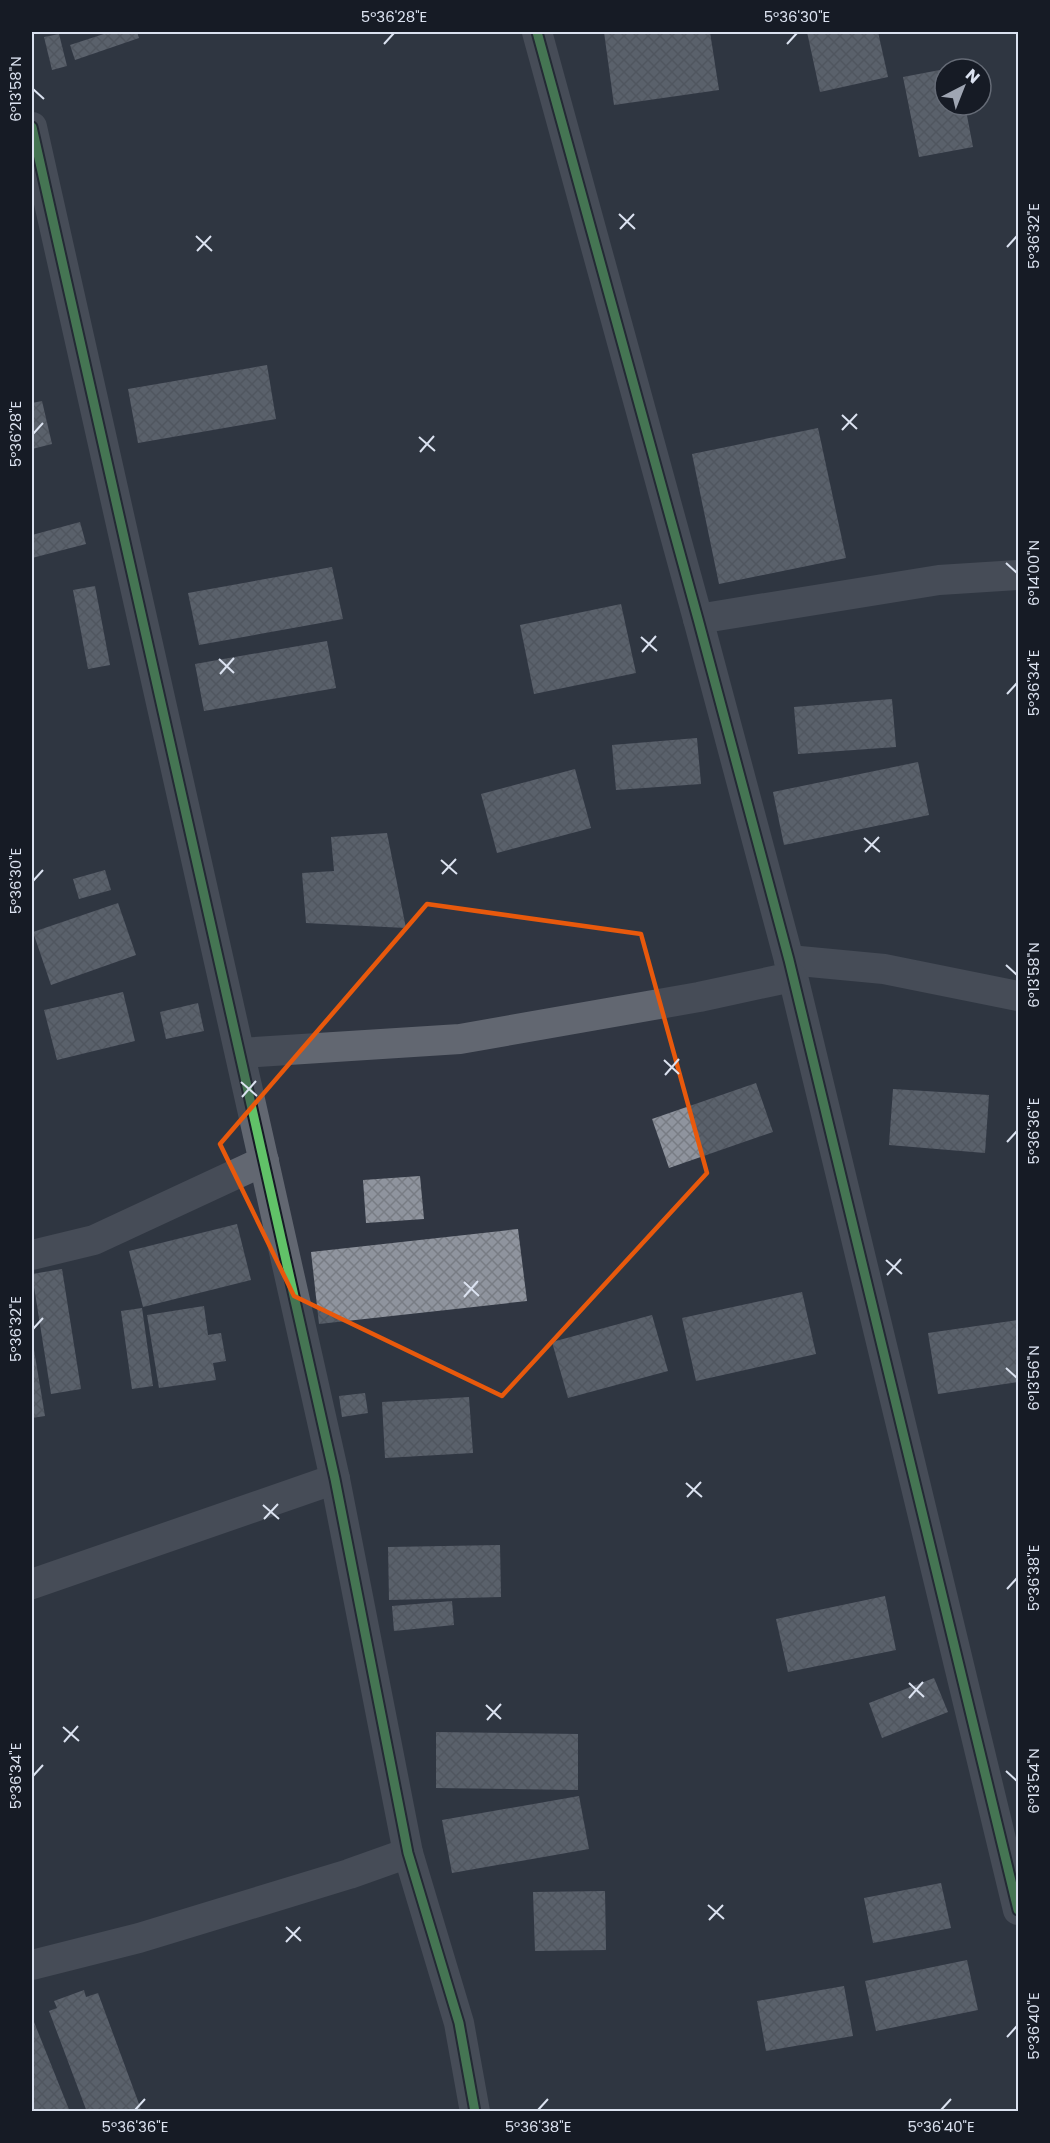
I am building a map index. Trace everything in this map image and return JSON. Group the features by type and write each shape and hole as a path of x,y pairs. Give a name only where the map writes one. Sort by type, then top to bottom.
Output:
{"street":[{"path":"537,32 698,619 790,968 1018,1910"},
{"path":"34,146 335,1479 408,1853 459,2023 475,2112"},
{"path":"698,619 939,580 1018,574"},
{"path":"240,1053 460,1039 699,997 790,968 884,969 1018,996"},
{"path":"32,1255 94,1240 264,1161"},
{"path":"32,1584 335,1479"},
{"path":"32,1965 139,1938 349,1874 408,1853"}],"highlighted area":[{"path":"427,904 641,934 707,1173 502,1396 294,1296 220,1144"}],"building":[{"path":"110,32 137,32 139,38 75,60 70,45"},
{"path":"604,32 710,32 719,90 614,105"},
{"path":"807,32 878,32 888,77 820,92"},
{"path":"59,34 67,66 52,70 44,37"},
{"path":"933,71 933,117 967,117 973,147 919,157 903,77"},
{"path":"267,365 276,419 138,443 128,389"},
{"path":"42,401 52,444 32,449 32,403"},
{"path":"818,428 846,558 719,584 692,454"},
{"path":"80,522 86,544 32,558 32,535"},
{"path":"332,567 343,619 199,645 188,593"},
{"path":"95,586 110,665 88,669 73,590"},
{"path":"621,604 636,673 534,694 520,625"},
{"path":"327,641 336,688 204,711 195,664"},
{"path":"892,699 896,747 798,754 794,707"},
{"path":"697,738 701,784 616,790 612,745"},
{"path":"918,762 929,815 784,845 773,792"},
{"path":"575,769 591,828 497,853 481,794"},
{"path":"387,833 406,928 306,923 302,873 334,871 331,837"},
{"path":"105,870 111,890 79,899 73,879"},
{"path":"118,903 136,955 51,985 33,932"},
{"path":"123,992 135,1041 57,1060 44,1010"},
{"path":"198,1003 204,1031 166,1039 160,1012"},
{"path":"756,1083 773,1132 669,1168 652,1119"},
{"path":"893,1089 989,1095 985,1153 889,1145"},
{"path":"420,1176 424,1219 366,1223 363,1180"},
{"path":"237,1224 251,1280 143,1307 129,1251"},
{"path":"518,1229 527,1301 319,1324 311,1252"},
{"path":"62,1269 81,1389 51,1394 32,1274"},
{"path":"802,1292 816,1354 696,1381 682,1318"},
{"path":"204,1306 208,1335 221,1333 226,1361 213,1363 216,1380 159,1388 147,1315"},
{"path":"142,1308 153,1386 132,1389 121,1311"},
{"path":"652,1315 668,1371 568,1398 552,1342"},
{"path":"1018,1320 1018,1382 938,1394 928,1333"},
{"path":"32,1338 45,1416 32,1418"},
{"path":"365,1393 368,1413 342,1417 339,1396"},
{"path":"469,1397 473,1453 385,1458 382,1402"},
{"path":"500,1545 501,1597 389,1600 388,1547"},
{"path":"885,1596 896,1650 788,1672 776,1619"},
{"path":"452,1601 454,1625 394,1631 392,1606"},
{"path":"934,1678 948,1712 882,1738 869,1703"},
{"path":"436,1732 578,1734 578,1790 436,1788"},
{"path":"579,1796 589,1849 452,1873 442,1820"},
{"path":"941,1883 951,1928 873,1943 864,1898"},
{"path":"605,1891 606,1950 535,1951 533,1892"},
{"path":"967,1960 978,2010 876,2031 865,1981"},
{"path":"844,1986 853,2036 766,2051 757,2001"},
{"path":"84,1990 86,1997 98,1993 142,2112 87,2112 49,2011 57,2008 54,2001"},
{"path":"32,2017 70,2112 32,2112"}],"cycle path":[{"path":"537,32 789,960 1018,1910"},
{"path":"32,127 335,1479 408,1853 459,2023 475,2112"}]}
